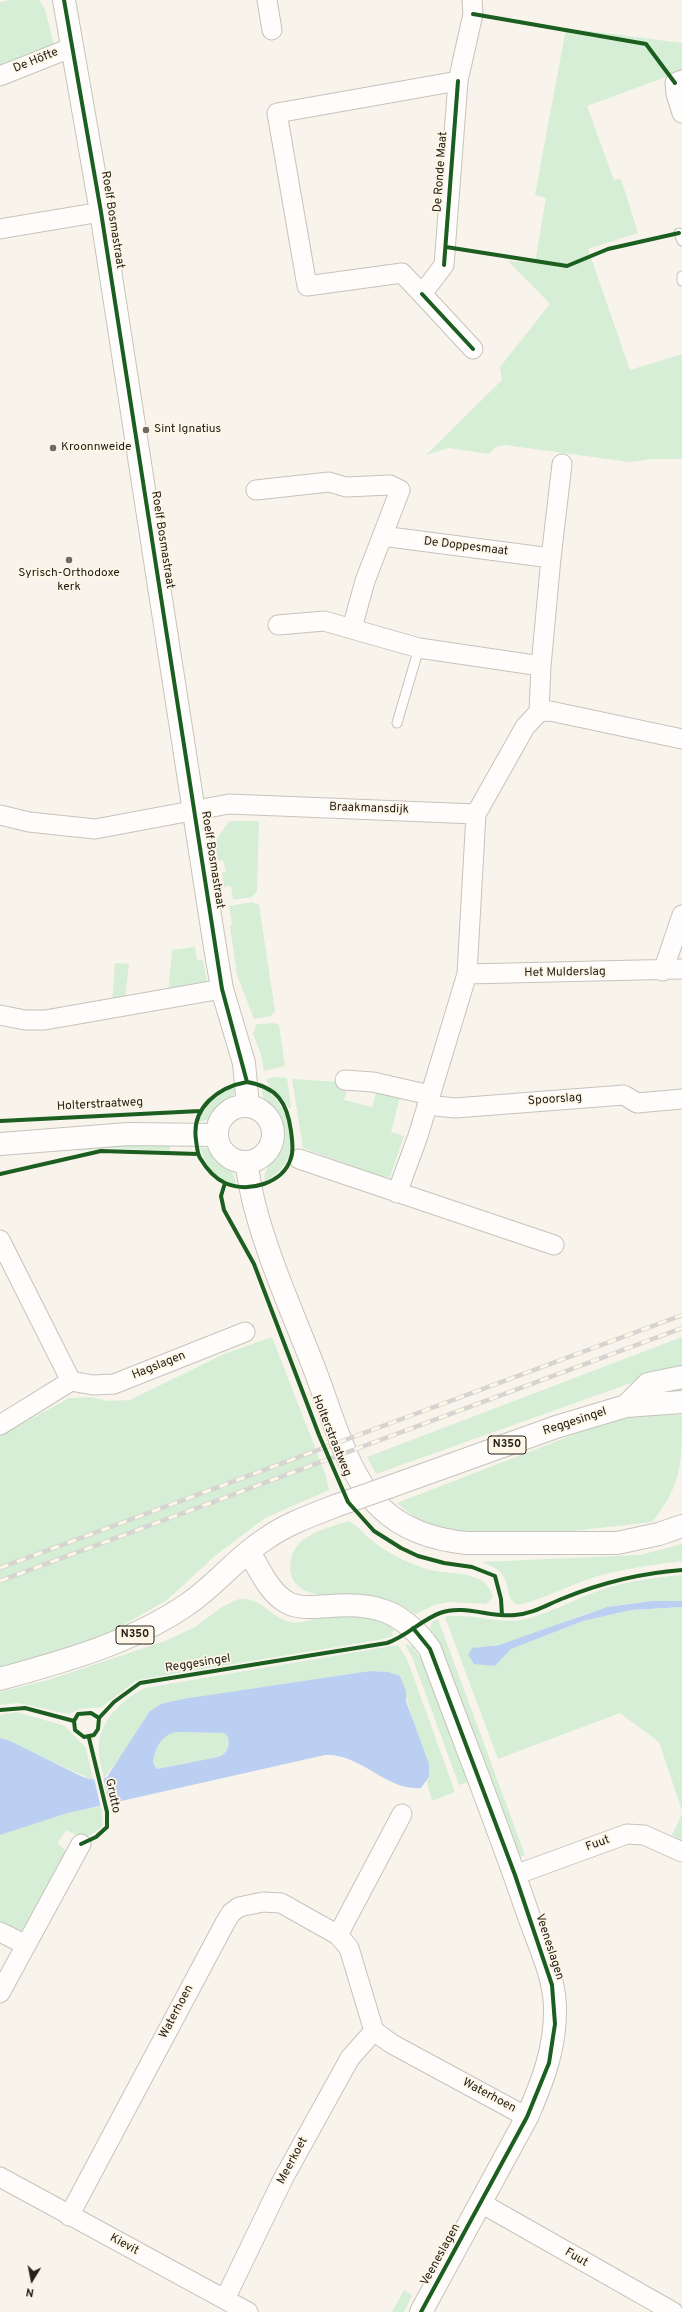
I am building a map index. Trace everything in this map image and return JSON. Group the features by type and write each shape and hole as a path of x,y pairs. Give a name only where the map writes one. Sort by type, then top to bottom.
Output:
{"main road":[{"name":"Roelf Bosmastraat","path":"64,0 101,212 222,989 244,1063 248,1082 248,1106"},
{"path":"248,1106 263,1112 269,1119 273,1138 265,1154 257,1160 246,1163 232,1160 226,1155 221,1149 216,1135 218,1125 229,1111 236,1107 248,1106"},
{"path":"0,1144 128,1134 216,1135"},
{"name":"Holterstraatweg","path":"246,1163 260,1225 337,1429 360,1480 385,1511 407,1527 420,1533 448,1541 467,1543 618,1543 658,1534 682,1526"},
{"name":"N350","path":"626,1406 648,1384 682,1377"},
{"name":"Reggesingel","path":"0,1679 85,1655 140,1633 199,1596 263,1540 294,1522 556,1427 626,1406 682,1402"},
{"name":"Veeneslagen","path":"249,1552 278,1596 288,1603 303,1607 346,1605 380,1609 404,1620 430,1649 515,1876 552,1985 555,2024 549,2063 527,2117 421,2312"}],"street":[{"path":"267,0 272,30"},
{"name":"De Ronde Maat","path":"422,294 444,265 458,81 473,14 472,0"},
{"name":"De Höfte","path":"0,76 73,47"},
{"path":"682,80 675,83 676,94 682,113"},
{"path":"458,81 277,113 307,286 402,273 473,349"},
{"path":"0,229 101,212"},
{"path":"540,712 541,666 551,558 562,464"},
{"path":"256,490 329,482 346,487 390,485 400,490 365,581 352,628"},
{"name":"De Doppesmaat","path":"382,536 551,558"},
{"path":"278,625 324,621 419,648 541,666"},
{"path":"397,1193 428,1100 467,974 476,814 525,726 540,712 550,711 682,739"},
{"name":"Braakmansdijk","path":"0,815 29,822 95,829 194,812 229,804 476,814"},
{"path":"663,971 682,915"},
{"name":"Het Mulderslag","path":"467,974 663,971 682,969"},
{"path":"0,1015 25,1020 45,1020 222,989"},
{"name":"Spoorslag","path":"344,1080 373,1082 455,1108 624,1095 637,1103 682,1099"},
{"path":"299,1159 554,1245"},
{"path":"0,1240 71,1380 0,1425"},
{"name":"Hagslagen","path":"71,1380 93,1385 114,1384 245,1332"},
{"path":"338,1935 402,1814"},
{"name":"Fuut","path":"515,1876 626,1834 644,1835 682,1852"},
{"path":"0,1993 81,1844"},
{"name":"Waterhoen","path":"69,2216 231,1912 250,1903 281,1903 338,1935 349,1948 374,2031 392,2044 527,2117"},
{"path":"0,1932 26,1945"},
{"name":"Meerkoet","path":"225,2299 283,2178 350,2058 374,2031"},
{"name":"Kievit","path":"0,2177 69,2216 248,2312"},
{"name":"Fuut","path":"480,2203 673,2312"}],"lane":[{"path":"682,276 682,281"},
{"path":"398,723 419,648"}],"green space":[{"path":"10,0 39,0 45,9 55,49 0,72 0,2"},
{"path":"566,28 682,43 682,71 587,106 614,180 621,179 638,233 588,249 630,370 682,354 682,459 652,459 629,462 505,445 496,447 489,454 449,448 426,455 502,380 500,367 550,304 508,261 535,263 546,198 535,195"},
{"path":"229,821 259,821 257,891 252,897 233,900 231,886 224,887 222,872 226,872 223,860 218,861 215,842"},
{"path":"252,902 259,905 275,1011 271,1016 254,1019 237,975 230,926 232,924 229,906"},
{"path":"195,947 197,960 203,960 208,987 168,993 172,950"},
{"path":"115,963 129,964 125,1000 112,1003"},
{"path":"273,1023 279,1025 285,1066 264,1071 261,1054 253,1034 257,1024"},
{"path":"276,1077 287,1078 291,1108 289,1108 284,1100 270,1086 266,1079"},
{"path":"292,1079 340,1082 348,1086 344,1100 372,1107 376,1093 385,1089 401,1093 391,1132 404,1136 390,1177 379,1176 303,1148"},
{"path":"235,1088 228,1105 223,1110 211,1118 199,1121 201,1115 213,1099 224,1091"},
{"path":"262,1088 277,1100 287,1118 291,1139 288,1158 284,1166 265,1181 264,1177 268,1166 279,1149 283,1136 279,1122 264,1100"},
{"path":"91,1143 170,1145 170,1151 109,1148 79,1151 78,1146"},
{"path":"201,1147 213,1152 224,1161 232,1172 236,1184 223,1180 213,1172 205,1160 200,1148"},
{"path":"272,1337 326,1476 329,1490 265,1518 216,1555 167,1600 108,1634 0,1668 0,1436 69,1398 91,1397 108,1401 130,1400 224,1354"},
{"path":"682,1337 682,1370 631,1383 376,1474 367,1457"},
{"path":"654,1414 682,1415 682,1447 675,1485 662,1509 652,1522 541,1534 484,1534 457,1531 433,1525 414,1516 397,1503 614,1419"},
{"path":"349,1521 370,1539 398,1558 430,1570 468,1575 476,1578 484,1582 489,1588 493,1597 486,1604 449,1602 434,1605 416,1614 402,1606 386,1600 325,1596 310,1592 298,1586 291,1575 291,1559 294,1550 306,1538 314,1533"},
{"path":"682,1544 682,1561 614,1572 582,1581 536,1600 517,1605 509,1595 504,1578 500,1572 481,1562 640,1555"},
{"path":"682,1575 682,1601 648,1602 613,1606 591,1612 520,1639 490,1646 475,1647 495,1666 511,1649 583,1621 631,1610 682,1607 682,1811 659,1742 620,1713 498,1759 445,1617 463,1616 501,1621 521,1620 543,1614 596,1592 616,1586 644,1580"},
{"path":"239,1599 255,1601 283,1620 291,1622 300,1622 327,1616 346,1614 372,1618 398,1628 392,1632 393,1636 378,1640 143,1679 134,1682 102,1707 81,1709 68,1714 18,1703 0,1705 0,1692 48,1680 165,1641 195,1627 222,1607"},
{"path":"438,1619 525,1855 519,1857 435,1638 430,1630 432,1622"},
{"path":"405,1644 413,1647 421,1659 423,1659 469,1782 459,1785 412,1657"},
{"path":"398,1645 407,1659 455,1792 432,1801 427,1782 429,1777 400,1676 389,1672 370,1671 161,1704 104,1778 100,1761 99,1744 100,1735 104,1726 122,1703 145,1688"},
{"path":"17,1712 65,1726 86,1748 93,1780 0,1738 0,1715"},
{"path":"176,1732 224,1733 228,1737 229,1744 226,1752 218,1757 157,1769 153,1763 157,1748 166,1736"},
{"path":"101,1806 103,1825 99,1829 85,1839 66,1830 58,1843 66,1851 68,1859 27,1930 12,1932 0,1926 0,1835 68,1813"},
{"path":"682,1814 682,1841 672,1835"},
{"path":"404,2290 412,2295 404,2312 392,2312"}],"water":[{"path":"652,1601 682,1601 682,1607 631,1610 583,1621 511,1649 495,1666 474,1664 468,1655 472,1648 499,1645 607,1607"},
{"path":"370,1671 389,1672 400,1676 406,1691 406,1701 429,1764 429,1777 421,1788 408,1787 396,1784 350,1760 338,1756 325,1755 68,1813 0,1835 0,1738 10,1741 83,1777 98,1780 107,1777 150,1711 161,1704 183,1699","holes":["176,1732 224,1733 228,1737 229,1744 226,1752 218,1757 157,1769 153,1763 157,1748 166,1736"]}],"pier":[{"path":"103,1777 110,1806 101,1808 94,1778"}],"railway":[{"path":"0,1568 682,1315"},
{"path":"0,1581 682,1328"}],"cycle path":[{"path":"64,0 101,212 222,989 247,1082"},
{"path":"473,14 646,44 675,83"},
{"path":"444,265 458,81"},
{"path":"446,247 567,266 608,249 679,233"},
{"path":"422,294 473,349"},
{"path":"247,1082 266,1088 279,1098 287,1112 293,1148 287,1167 281,1174 264,1184 244,1187 225,1183 214,1176 208,1169 198,1154 196,1128 198,1118 209,1100 227,1089 247,1082"},
{"path":"0,1121 200,1111"},
{"path":"0,1174 101,1151 198,1154"},
{"path":"225,1183 221,1196 224,1210 254,1264 319,1435 348,1502 374,1531 401,1548 418,1556 444,1563 472,1567 495,1576 501,1599 502,1615"},
{"path":"99,1718 98,1729 94,1735 84,1737 75,1730 74,1721 78,1714 91,1713 99,1718 114,1702 140,1683 387,1643 401,1637 426,1620 440,1613 468,1610 497,1615 522,1614 534,1611 558,1600 607,1583 637,1576 682,1570"},
{"path":"413,1628 430,1649 515,1875 552,1985 555,2024 549,2063 527,2117 421,2312"},
{"path":"0,1710 25,1708 74,1721"},
{"name":"Grutto","path":"81,1844 96,1837 107,1827 107,1812 89,1738"}],"place":[{"name":"Sint Ignatius","path":"146,430"},
{"name":"Kroonnweide","path":"53,448"},
{"name":"Syrisch-Orthodoxe kerk","path":"69,560"}]}
